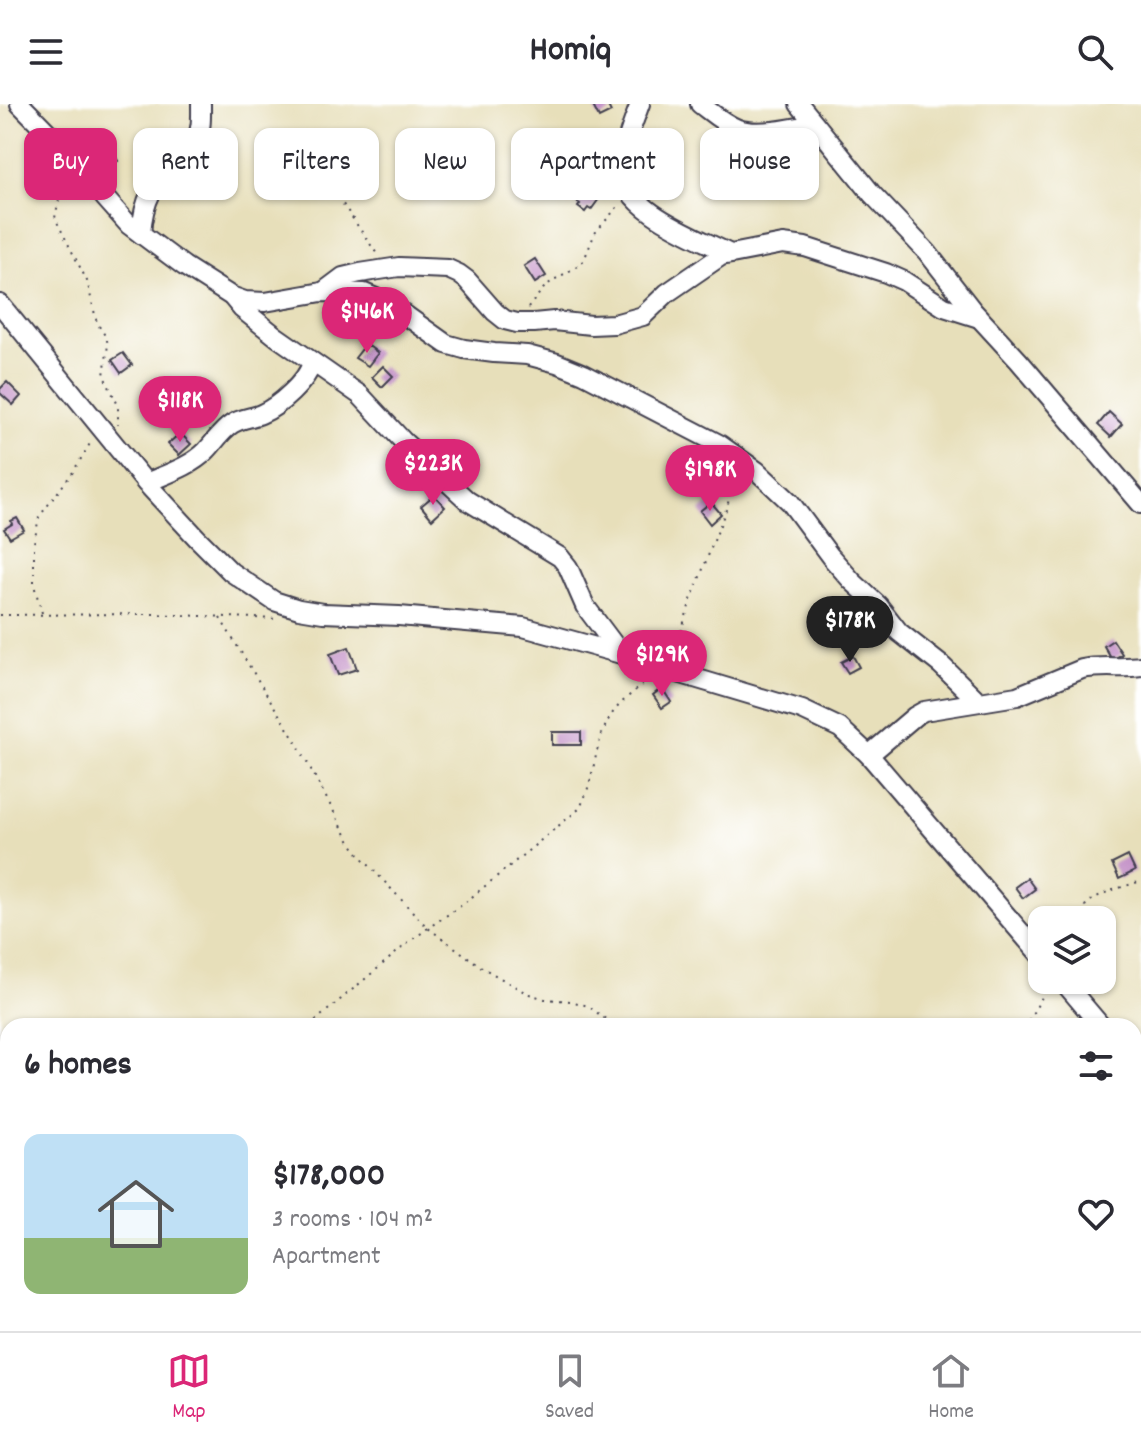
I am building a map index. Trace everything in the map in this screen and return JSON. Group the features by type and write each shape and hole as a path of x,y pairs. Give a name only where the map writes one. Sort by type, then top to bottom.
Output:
{"street":[{"path":"20,104 74,159 129,225 231,296 245,301 265,302 322,292 364,293 390,304 446,344 464,349 527,355 557,363 584,374 740,457 790,502 830,556 878,605 899,632 941,665 979,702"},
{"path":"141,234 145,208 152,190 197,140 201,128 201,104"},
{"path":"631,128 640,104"},
{"path":"700,104 723,122 741,130 814,124"},
{"path":"799,104 872,194 927,252 979,318 1141,504"},
{"path":"640,200 653,214 677,229 730,254"},
{"path":"322,292 343,277 388,268 448,269 467,280 505,320 517,323 614,324 643,316 685,280 721,256 783,244 805,247 886,273 944,307 979,318"},
{"path":"231,296 242,309 360,395 402,440 468,501 560,557 568,567 585,606 621,654"},
{"path":"0,304 146,483 231,572 274,601 323,613 523,627 802,710 840,728 869,755 1028,941"},
{"path":"146,483 194,461 233,423 270,409 303,380 312,362"},
{"path":"869,755 924,711 1017,696 1082,669 1141,666"},
{"path":"1074,994 1094,1018"}],"path":[{"path":"59,200 55,218 87,281 97,323 108,344 104,376 118,405 116,444"},
{"path":"340,200 388,268"},
{"path":"517,323 543,289 584,260 595,233 623,200"},
{"path":"42,614 34,585 34,543 39,517 73,472 101,425"},
{"path":"319,1018 579,809 586,797 602,736 612,715 665,669 727,507 740,457"},
{"path":"0,615 151,614 281,619"},
{"path":"220,618 299,747 350,842 428,928 483,968 526,993 588,1006 604,1018"},
{"path":"1085,906 1102,895 1141,881"},
{"path":"1028,1018 1045,994"}],"building":[{"path":"607,104 611,112 599,118 593,106"},
{"path":"598,200 591,210 588,208 585,212 576,201"},
{"path":"535,259 546,276 535,283 524,266"},
{"path":"366,344 378,353 368,366 355,358"},
{"path":"123,353 132,365 121,373 112,360"},
{"path":"383,366 393,376 382,387 372,377"},
{"path":"7,382 21,396 13,405 0,393"},
{"path":"1109,412 1122,424 1111,437 1098,425"},
{"path":"180,433 191,444 179,455 168,444"},
{"path":"434,495 445,507 432,519 421,506"},
{"path":"711,502 721,514 710,524 700,511"},
{"path":"17,518 24,530 10,538 4,529"},
{"path":"1113,640 1122,654 1112,660 1104,646"},
{"path":"349,647 357,669 338,675 330,654"},
{"path":"853,656 859,667 848,673 841,662"},
{"path":"662,688 671,702 662,708 653,695"},
{"path":"552,732 581,732 581,745 552,745"},
{"path":"1128,856 1135,871 1119,879 1112,864"},
{"path":"1027,878 1035,889 1023,898 1015,887"}]}
